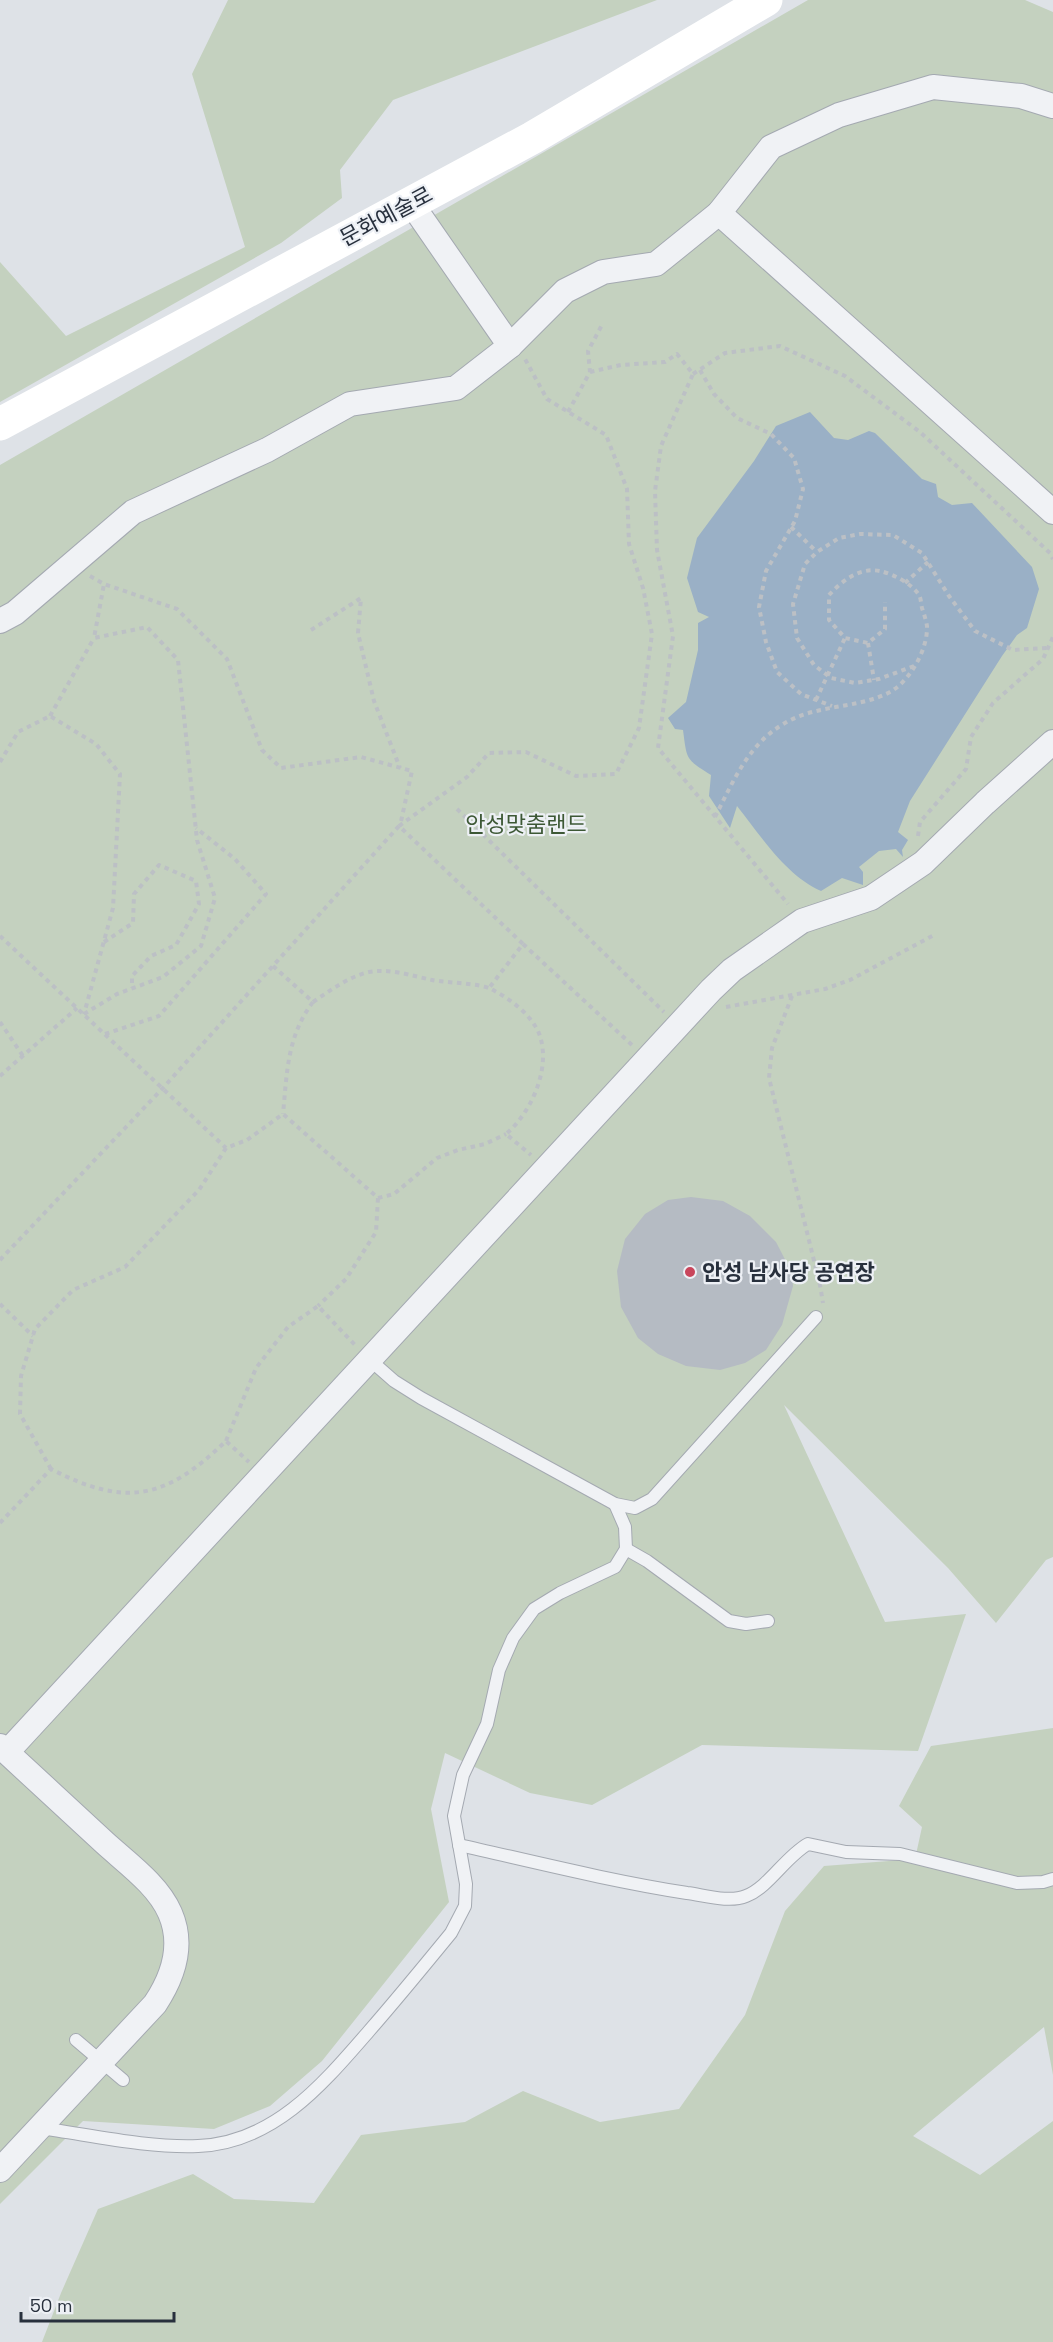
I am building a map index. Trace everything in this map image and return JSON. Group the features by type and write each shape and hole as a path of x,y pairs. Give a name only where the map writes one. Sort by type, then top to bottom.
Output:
{"street":[{"name":"문화예술로","path":"0,424 532,138 766,0"},
{"path":"0,621 15,613 133,512 267,450 350,404 456,388 513,343 565,291 603,272 656,264 719,213 771,147 839,115 933,87 1022,96 1053,106"},
{"path":"411,203 513,343"},
{"path":"719,213 1053,512"},
{"path":"0,2170 155,2004 168,1984 175,1960 176,1936 170,1914 145,1880 3,1749 262,1475 647,1058 732,970 802,921 871,898 918,866 1053,742"}],"lane":[{"path":"369,1359 394,1381 421,1398 615,1504 635,1508 651,1499 816,1317"},
{"path":"39,2128 170,2146 225,2143 254,2134 278,2120 331,2075 451,1933 465,1906 466,1884 454,1816 463,1775 487,1724 499,1670 513,1638 534,1609 560,1593 615,1567 627,1549 625,1527 615,1504"},
{"path":"627,1549 729,1621 746,1624 768,1622"},
{"path":"459,1845 626,1883 723,1898 745,1897 759,1888 796,1851 808,1844 846,1852 900,1854 1017,1883 1043,1882 1053,1879"},
{"path":"76,2040 123,2080"}],"path":[{"path":"568,412 590,372 588,351 603,323"},
{"path":"0,1260 162,1089 399,826 467,777 489,753 526,752 576,776 616,774 639,728 652,634 643,588 629,544 627,489 606,435 547,399 513,343"},
{"path":"802,921 658,748 674,636 657,550 655,491 661,446 693,374 725,353 780,346 844,376 920,432 996,501 1050,553 1053,559"},
{"path":"590,372 621,365 665,362 677,354 693,374"},
{"path":"700,370 714,394 737,418 771,434 794,458 803,489 795,521 766,571 759,607 766,642 777,672 801,694 833,706"},
{"path":"791,527 818,552"},
{"path":"915,665 874,680 855,683 831,678 814,665 797,638 793,604 805,564 839,538 860,534 893,535 922,553 975,631 1013,650 1048,648"},
{"path":"905,583 928,562"},
{"path":"72,566 104,584 177,609 227,659 262,750 280,768 362,757 412,771 399,826"},
{"path":"715,817 742,763 761,742 784,723 833,706 861,701 891,691 911,673 922,649 927,626 919,595 901,579 879,571 860,573 843,580 829,595 829,620 845,638 868,643"},
{"path":"0,762 18,732 50,716 94,638 104,584"},
{"path":"311,630 361,598 358,633 374,701 400,768"},
{"path":"868,643 885,629 885,602"},
{"path":"84,1014 117,994 163,976 201,946 215,898 197,840 178,660 147,627 94,638"},
{"path":"918,866 917,847 920,822 966,769 971,737 993,704 1043,659 1053,637"},
{"path":"816,700 845,638"},
{"path":"868,643 874,680"},
{"path":"50,716 96,744 120,774 113,908 84,1014"},
{"path":"457,809 678,1025"},
{"path":"399,826 647,1058"},
{"path":"105,1034 159,1016 266,894 235,859 196,828"},
{"path":"104,942 133,923 135,894 159,865 196,881 199,904 176,945 151,956 132,976 132,988"},
{"path":"725,1007 825,989 850,980 934,935"},
{"path":"0,936 226,1148"},
{"path":"489,988 523,944"},
{"path":"273,966 313,1002"},
{"path":"371,972 400,973 451,984 489,988 521,1008 538,1032 543,1059 536,1095 514,1127 506,1134 484,1144 437,1158 394,1194 378,1198 376,1232 346,1279 318,1306 288,1327 256,1368 226,1441 202,1463 171,1483 141,1492 107,1491 73,1480 51,1469 20,1414 21,1376 35,1329 73,1290 125,1267 199,1190 226,1148 247,1140 282,1114 293,1035 313,1002 340,983 371,972"},
{"path":"792,996 772,1048 769,1078 820,1286 823,1304 816,1317"},
{"path":"0,1076 77,1008"},
{"path":"0,1022 23,1056"},
{"path":"282,1114 378,1198"},
{"path":"506,1134 546,1168"},
{"path":"0,1304 33,1336"},
{"path":"318,1306 369,1359"},
{"path":"226,1441 262,1475"},
{"path":"0,1523 51,1469"}],"green space":[{"path":"228,0 657,0 393,100 340,170 342,198 281,243 0,402 0,262 66,336 245,247 192,74"},
{"name":"안성맞춤랜드","path":"808,0 1025,0 1053,12 1053,1557 1046,1560 996,1623 948,1568 784,1405 885,1622 966,1614 918,1751 702,1745 592,1805 530,1793 445,1753 431,1809 449,1902 322,2061 270,2106 214,2129 83,2121 0,2204 0,465"},
{"path":"1053,1728 1053,2075 1044,2027 913,2136 980,2175 1053,2121 1053,2342 42,2342 98,2209 193,2174 234,2199 314,2203 361,2135 465,2122 523,2091 600,2122 679,2109 745,2015 785,1911 824,1866 915,1859 922,1827 899,1806 931,1746"}],"water":[{"path":"810,412 834,438 848,440 869,431 875,433 922,479 936,484 938,497 952,505 972,503 1032,567 1039,589 1027,628 1017,635 1002,656 910,801 898,832 908,840 902,850 903,857 896,849 879,851 859,867 863,872 863,885 842,878 821,891 808,884 785,865 737,806 730,828 709,796 711,775 692,761 685,747 683,730 675,729 668,718 686,702 698,650 698,623 709,617 698,612 687,578 697,538 754,461 776,426"}],"building":[{"path":"691,1197 723,1201 750,1216 776,1242 791,1271 793,1286 782,1325 766,1350 745,1363 720,1370 686,1366 658,1354 638,1338 621,1307 617,1271 625,1239 645,1214 668,1200"}],"place":[{"name":"안성 남사당 공연장","path":"690,1272"}]}
